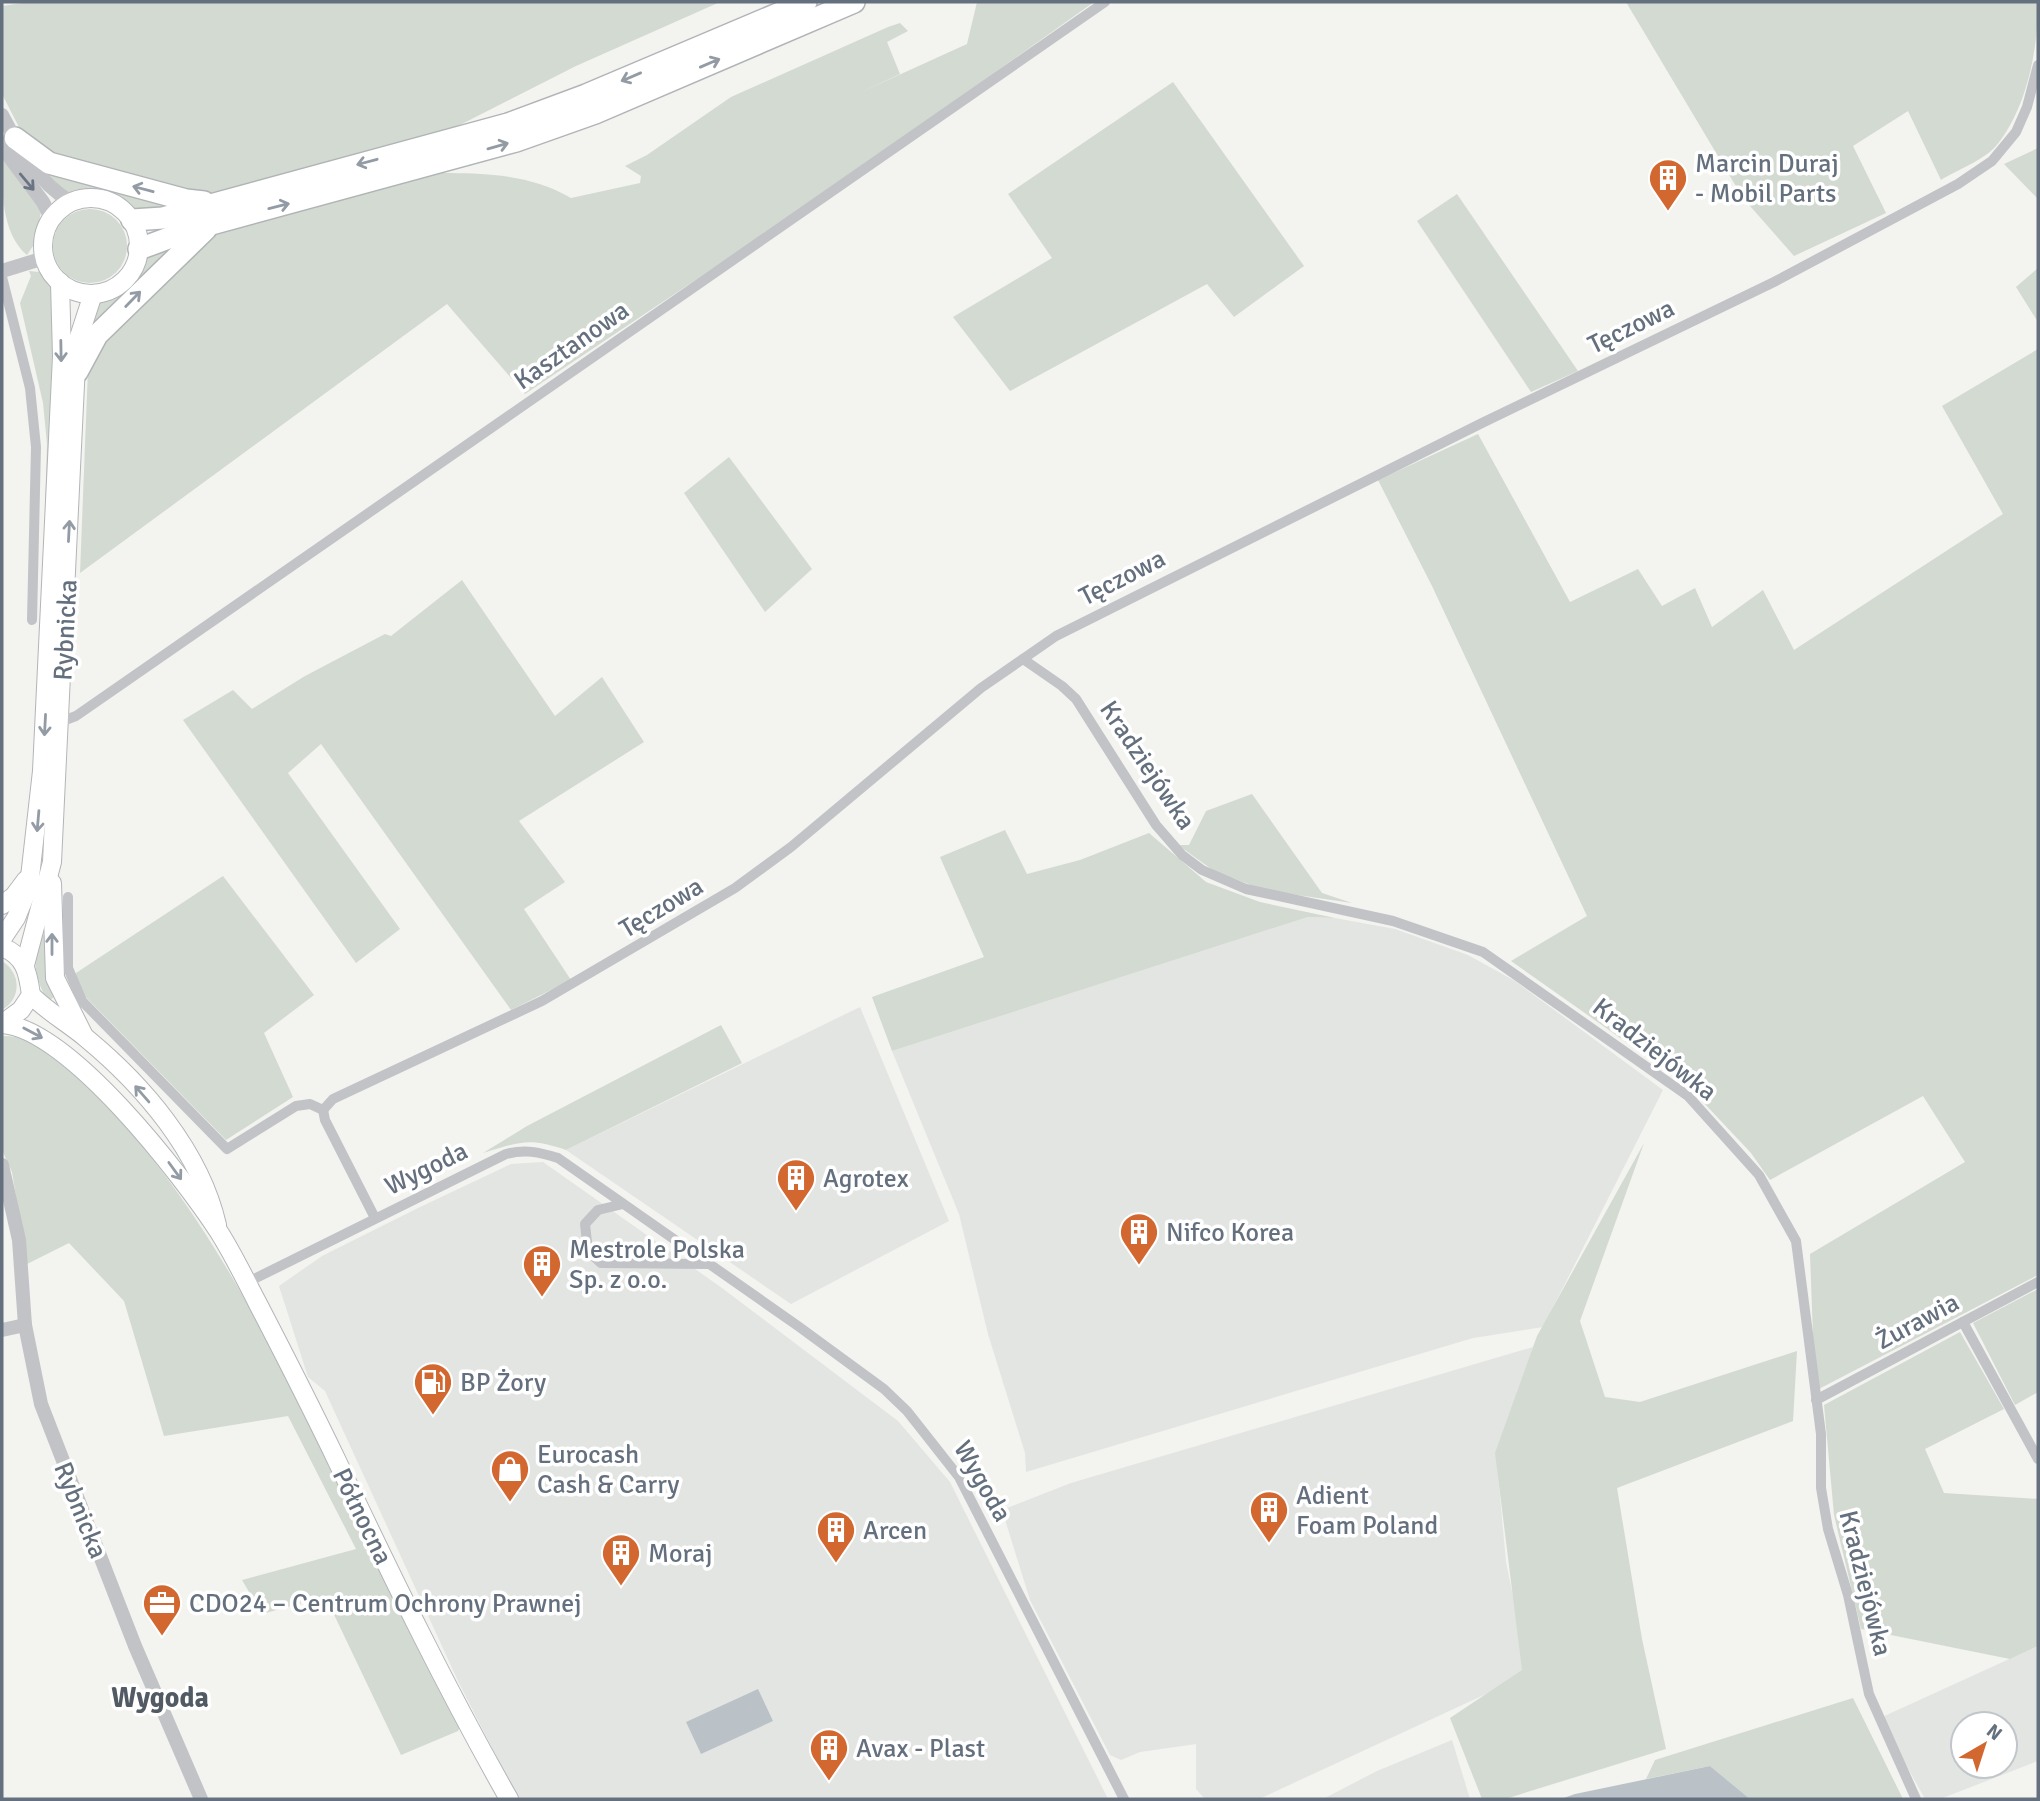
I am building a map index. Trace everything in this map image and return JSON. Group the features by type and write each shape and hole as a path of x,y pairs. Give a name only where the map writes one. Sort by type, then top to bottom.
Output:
{"highway":[{"path":"132,220 163,218 210,203 508,124 586,96 806,2"},
{"path":"139,249 162,237 516,141 596,113 854,2"},
{"path":"8,143 49,163 186,200 210,203"},
{"path":"77,372 97,335 192,239 213,224"}],"main road":[{"path":"100,199 118,206 132,220 139,249 128,276 112,289 93,294 75,291 60,282 44,258 43,237 51,218 71,202 100,199"},
{"name":"Rybnicka","path":"2,939 24,902 31,871 45,721 62,356 60,282"},
{"name":"Rybnicka","path":"25,965 52,862 77,342 85,309 93,294"},
{"path":"52,862 55,978 85,1037"},
{"path":"2,905 14,896 31,871"},
{"path":"2,947 17,955 25,965 31,995 22,1010 2,1024"},
{"name":"Północna","path":"31,995 85,1037 135,1085 176,1137 211,1196 219,1232"},
{"name":"Północna","path":"2,1024 24,1027 42,1037 93,1081 163,1154 219,1232 449,1689 509,1799"}],"street":[{"name":"Kasztanowa","path":"60,722 76,716 1105,2"},
{"name":"Tęczowa","path":"323,1110 333,1100 542,1002 735,888 791,847 981,688 1056,636 1774,282 1958,184 1992,161 2016,132 2027,107 2038,65"},
{"path":"2,115 8,143 51,218"},
{"path":"8,143 55,192 71,202"},
{"path":"2,271 44,258"},
{"name":"Rybnicka","path":"2,278 30,388 36,447 32,620"},
{"name":"Kradziejówka","path":"1023,659 1076,699 1156,825 1182,855 1202,870 1246,890 1393,921 1483,952 1688,1096 1759,1175 1796,1241 1821,1434 1821,1488 1828,1529 1848,1595 1868,1693 1916,1799"},
{"path":"68,897 68,968 82,1001 226,1149 296,1106 310,1104 323,1110 325,1120 375,1218"},
{"name":"Wygoda","path":"247,1283 375,1218 519,1150 538,1151 558,1158 884,1389 933,1441 976,1508 1124,1799"},
{"name":"Rybnicka","path":"2,1165 6,1200 20,1248 24,1325 41,1404 157,1700 201,1799"},
{"path":"623,1203 598,1210 585,1224 588,1251 601,1264 709,1264"},
{"name":"Żurawia","path":"1816,1400 2038,1282"},
{"path":"1963,1322 2038,1459"},
{"path":"2,1330 24,1325"}],"shaded area":[{"path":"29,2 720,2 576,66 450,130 207,195 53,157 23,135 2,94 2,6"},
{"path":"977,2 1094,2 827,192 525,394 447,304 80,573 88,369 92,354 212,233 442,173 492,175 525,180 541,184 571,198 640,183 641,176 625,166 647,155 731,97 900,23 908,31 887,42 900,74 857,94 967,44"},
{"path":"1626,2 2038,2 2036,39 2029,78 2016,114 1996,146 1978,160 1941,180 1908,111 1853,146 1886,213 1794,256 1743,198"},
{"path":"1173,82 1304,266 1234,317 1207,284 1010,391 953,317 1052,258 1008,194"},
{"path":"2038,148 2038,199 2004,164"},
{"path":"2,158 35,199 41,212 35,243 27,255 18,246 8,223 3,197"},
{"path":"39,165 180,206 136,212 105,193 65,192"},
{"path":"1457,194 1578,371 1531,392 1417,221"},
{"path":"90,209 104,212 116,220 124,232 127,246 124,260 116,272 104,280 90,283 76,280 64,272 56,260 53,246 56,232 64,220 76,212"},
{"path":"185,235 86,339 95,302 128,284 144,256"},
{"path":"2038,268 2038,322 2016,287"},
{"path":"29,271 39,272 53,286 50,503 45,510 47,444 43,403 20,303 31,276"},
{"path":"2038,349 2038,1275 1815,1391 1810,1254 1965,1162 1923,1096 1770,1180 1751,1153 1687,1085 1511,961 1587,916 1432,586 1378,480 1478,434 1570,602 1638,569 1662,606 1695,588 1712,627 1763,590 1794,650 2003,514 1942,406"},
{"path":"729,457 812,569 765,612 684,493"},
{"path":"462,580 555,716 602,677 644,742 519,821 565,882 524,909 571,980 511,1010 321,744 288,773 400,929 356,963 183,720 233,690 252,709 305,676 385,634 391,636"},
{"path":"1252,794 1322,893 1352,903 1264,890 1214,871 1178,845 1189,845 1206,811"},
{"path":"1005,830 1027,874 1080,860 1149,833 1206,882 1260,902 1335,918 1308,917 892,1051 872,997 984,957 940,857"},
{"path":"223,876 314,995 264,1033 293,1097 226,1140 72,983 76,973"},
{"path":"1308,917 1335,918 1395,929 1468,955 1515,981 1663,1090 1543,1327 1473,1338 1026,1472 1025,1453 988,1334 959,1214 892,1051"},
{"path":"35,933 47,936 56,995 48,1002 36,969"},
{"path":"2,961 13,972 17,986 13,999 2,1010"},
{"path":"860,1007 949,1221 791,1304 566,1150"},
{"path":"721,1025 742,1063 566,1150 542,1143 524,1142 483,1153 527,1126"},
{"path":"2,1036 27,1040 38,1045 68,1067 124,1125 191,1212 274,1353 460,1727 458,1731 401,1755 328,1602 320,1598 262,1614 242,1580 356,1549 288,1416 164,1436 124,1301 69,1243 27,1264 12,1172 2,1150"},
{"path":"1644,1143 1580,1321 1605,1397 1640,1402 1797,1351 1793,1421 1617,1488 1642,1639 1666,1749 1505,1799 1482,1799 1450,1718 1522,1670 1495,1453 1537,1336"},
{"path":"543,1162 722,1288 898,1421 950,1482 1108,1799 518,1799 458,1681 325,1391 308,1377 279,1286 322,1256 511,1164"},
{"path":"2038,1289 2038,1392 2015,1405 1973,1323"},
{"path":"1960,1332 2004,1409 1925,1449 1944,1493 2038,1499 2038,1646 2010,1659 1861,1629 1834,1515 1824,1405"},
{"path":"1533,1347 1497,1464 1506,1562 1529,1674 1259,1799 1205,1799 1196,1789 1196,1744 1140,1752 1121,1760 1110,1755 1030,1600 1002,1510 1071,1483"},
{"path":"2038,1646 2038,1761 2019,1768 2019,1710 1949,1710 1949,1780 1989,1780 1940,1799 1925,1799 1880,1718"},
{"path":"758,1689 773,1721 701,1754 686,1722"},
{"path":"1853,1698 1903,1799 1750,1799 1710,1766 1646,1779 1655,1760"},
{"path":"1452,1740 1470,1799 1323,1799 1377,1771"},
{"path":"1710,1766 1750,1799 1561,1799 1575,1794"}],"place":[{"name":"Marcin Duraj - Mobil Parts","path":"1668,212"},
{"name":"Agrotex","path":"796,1212"},
{"name":"Nifco Korea","path":"1139,1266"},
{"name":"Mestrole Polska Sp. z o.o.","path":"542,1298"},
{"name":"BP Żory","path":"433,1416"},
{"name":"Eurocash Cash & Carry","path":"510,1503"},
{"name":"Adient Foam Poland","path":"1269,1544"},
{"name":"Arcen","path":"836,1564"},
{"name":"Moraj","path":"621,1587"},
{"name":"CDO24 – Centrum Ochrony Prawnej","path":"162,1637"},
{"name":"Avax - Plast","path":"829,1782"}],"district":[{"name":"Wygoda","path":"160,1697"}]}
